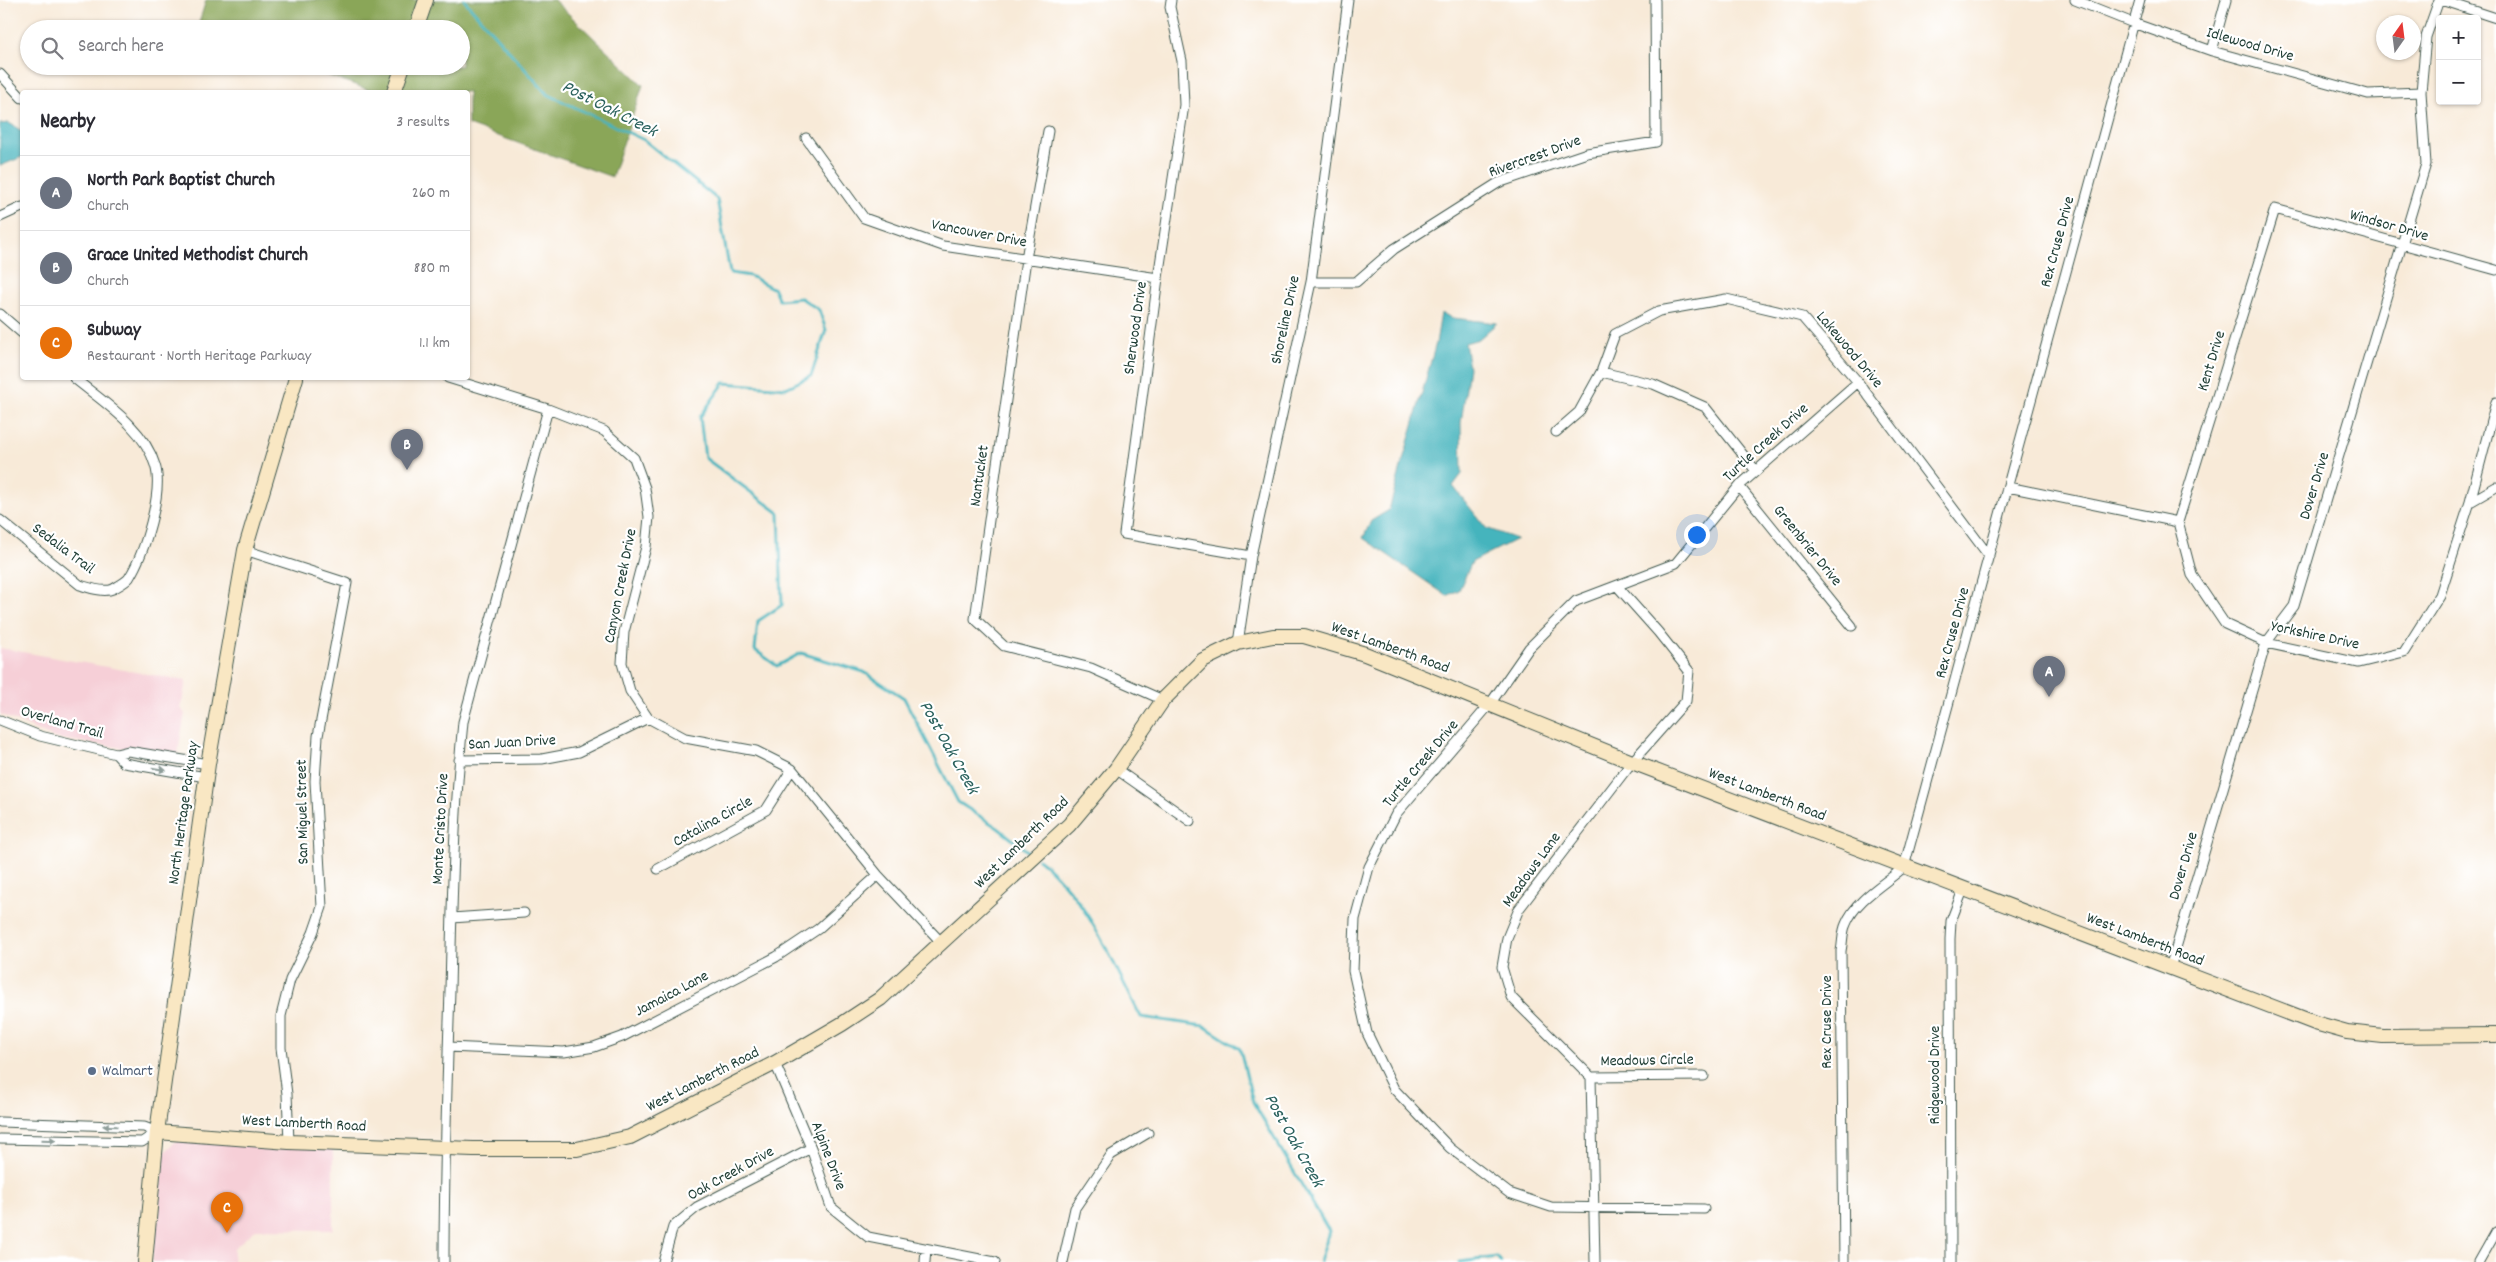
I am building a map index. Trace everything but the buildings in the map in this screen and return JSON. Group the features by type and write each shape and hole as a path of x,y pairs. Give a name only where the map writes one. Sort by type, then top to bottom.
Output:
{"street":[{"path":"419,20 426,0"},
{"name":"Sherwood Drive","path":"1171,0 1170,7 1182,61 1184,105 1158,278 1124,534 1251,556"},
{"name":"Shoreline Drive","path":"1238,643 1251,556 1310,282 1348,0"},
{"name":"Rivercrest Drive","path":"1310,282 1356,282 1394,248 1498,183 1587,153 1656,142 1655,0"},
{"name":"Idlewood Drive","path":"2075,0 2132,23 2212,51 2368,94 2421,92"},
{"name":"Rex Cruse Drive","path":"1844,1262 1841,951 1844,926 1850,914 1860,903 1904,867 2132,23 2140,0"},
{"path":"2212,51 2226,0"},
{"path":"2440,0 2496,18"},
{"name":"Dover Drive","path":"2170,968 2266,643 2294,606 2426,164 2421,92 2426,37 2440,0"},
{"path":"0,74 20,96"},
{"path":"395,90 400,75"},
{"name":"Nantucket","path":"1048,131 1026,259 975,619 1004,646 1091,668 1162,700"},
{"name":"Vancouver Drive","path":"806,138 864,218 943,246 1158,278"},
{"path":"0,217 20,208"},
{"name":"Windsor Drive","path":"2275,209 2496,270"},
{"name":"Kent Drive","path":"2178,522 2275,209"},
{"name":"Lakewood Drive","path":"1556,432 1579,412 1601,372 1615,334 1658,312 1726,298 1802,317 1858,382 1989,556"},
{"path":"0,314 20,332"},
{"path":"1601,372 1653,384 1706,407 1756,471"},
{"name":"Sedalia Trail","path":"0,520 80,585 95,590 112,590 128,579 152,518 159,486 156,466 136,431 76,380"},
{"name":"North Heritage Parkway","path":"144,1262 157,1132 207,771 245,550 295,380"},
{"name":"Canyon Creek Drive","path":"454,380 548,410 604,432 634,458 646,488 649,517 646,547 624,632 622,663 630,691 648,718 685,738 756,751 792,769 878,875 941,942"},
{"name":"Turtle Creek Drive","path":"1704,1209 1551,1207 1510,1193 1450,1148 1394,1090 1367,1033 1353,971 1355,919 1369,868 1396,814 1490,704 1530,648 1576,601 1676,563 1739,486 1858,382"},
{"path":"2470,502 2496,402"},
{"name":"Monte Cristo Drive","path":"444,1262 444,1148 459,760 466,713 548,410"},
{"name":"Greenbrier Drive","path":"1739,486 1852,626"},
{"path":"2008,487 2178,522"},
{"path":"2470,502 2496,487"},
{"name":"Yorkshire Drive","path":"2178,522 2192,575 2225,624 2266,643 2358,663 2404,652 2440,595 2470,502"},
{"name":"San Miguel Street","path":"245,550 347,582 318,736 315,781 322,907 313,933 290,980 281,1016 281,1048 287,1094 289,1142"},
{"name":"Meadows Lane","path":"1591,1077 1511,997 1502,967 1507,938 1518,909 1632,762 1686,701 1689,672 1658,632 1617,586"},
{"name":"West Lamberth Road","path":"0,1122 144,1127 157,1132 289,1142 444,1148 577,1149 630,1137 775,1063 842,1024 880,999 1069,825 1116,769 1162,700 1203,660 1238,643 1273,636 1304,636 1366,654 1632,762 2315,1023 2347,1032 2383,1036 2496,1035"},
{"name":"San Juan Drive","path":"459,760 542,759 579,752 648,718"},
{"name":"Overland Trail","path":"0,720 40,736 116,754 128,751 207,771"},
{"name":"Overland Trail","path":"116,754 124,763 207,771"},
{"name":"Catalina Circle","path":"658,869 766,810 792,769"},
{"path":"1116,769 1190,821"},
{"name":"Jamaica Lane","path":"448,1047 564,1052 594,1047 622,1037 776,957 818,929 878,875"},
{"name":"Ridgewood Drive","path":"1951,1262 1950,939 1952,921 1963,890"},
{"path":"452,918 524,913"},
{"name":"Alpine Drive","path":"775,1063 811,1148 831,1207 868,1237 995,1262"},
{"name":"Meadows Circle","path":"1591,1077 1704,1076"},
{"path":"1591,1077 1595,1262"},
{"name":"West Lamberth Road","path":"0,1139 142,1142 157,1132"},
{"path":"1063,1262 1075,1208 1111,1155 1148,1133"},
{"name":"Oak Creek Drive","path":"663,1262 673,1227 698,1207 811,1148"},
{"path":"2479,1262 2496,1232"},
{"path":"925,1262 926,1249"}],"shaded area":[{"path":"0,648 186,681 181,708 185,714 177,756 54,738 0,714"},
{"path":"181,1140 333,1147 333,1230 256,1229 234,1248 233,1262 152,1262 164,1153 175,1142"}],"green space":[{"path":"206,0 554,0 643,85 612,177 470,126 470,90 369,90 327,75 470,75 470,20 200,20"}],"water":[{"path":"9,123 20,130 20,158 0,166 0,124"},
{"path":"1441,313 1453,318 1497,323 1479,339 1465,343 1469,368 1461,423 1462,474 1453,486 1486,528 1517,539 1472,562 1459,590 1447,596 1363,538 1371,521 1389,510 1436,343"}],"waterway":[{"name":"Post Oak Creek","path":"464,0 547,94 644,140 717,199 730,273 750,276 774,289 779,300 801,298 819,310 826,330 811,376 786,388 724,383 700,417 705,458 779,513 782,605 758,621 755,650 777,666 801,653 864,672 904,698 958,802 998,828 1031,854"},
{"name":"Post Oak Creek","path":"1038,859 1056,875 1085,912 1109,953 1141,1017 1204,1026 1240,1049 1253,1102 1329,1231 1320,1262"},
{"name":"Post Oak Creek","path":"1460,1262 1497,1257 1501,1262"}],"place":[{"name":"Grace United Methodist Church","path":"407,470"},
{"name":"North Park Baptist Church","path":"2049,697"},
{"name":"Walmart","path":"92,1071"},
{"name":"Subway","path":"227,1233"}]}
